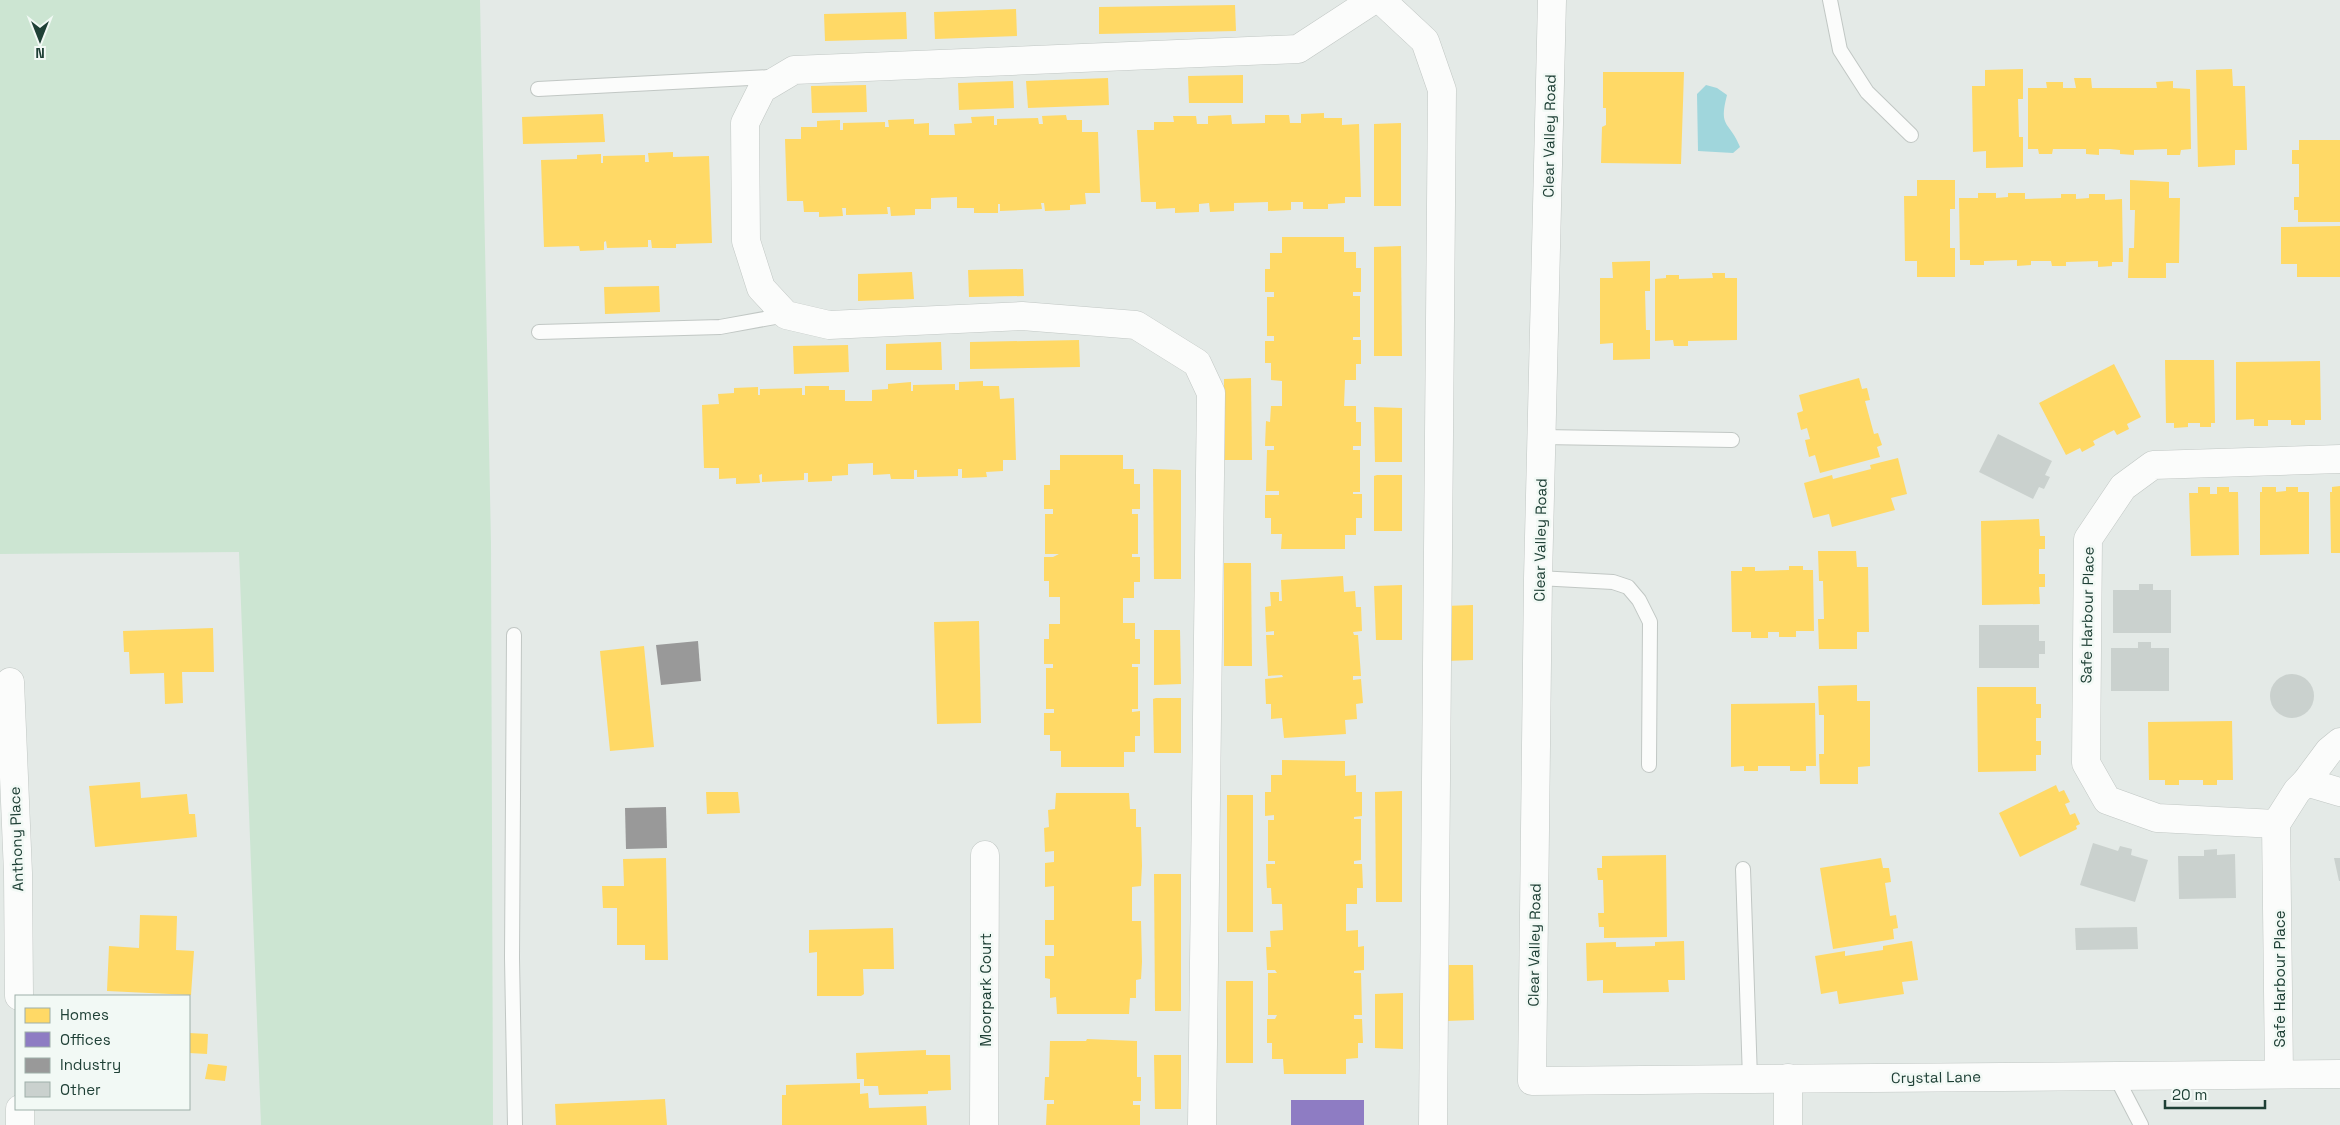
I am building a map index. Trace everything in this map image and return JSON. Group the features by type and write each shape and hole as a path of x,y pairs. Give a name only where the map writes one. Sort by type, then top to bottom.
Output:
{"street":[{"path":"1202,1125 1211,392 1196,363 1136,325 1022,316 829,325 786,315 761,288 746,241 745,123 762,89 794,70 1298,49 1373,0"},
{"path":"1382,0 1425,41 1442,90 1433,1125"},
{"name":"Clear Valley Road","path":"1532,1081 1538,578 1552,0"},
{"name":"Safe Harbour Place","path":"2279,1073 2276,824 2157,818 2107,800 2086,763 2088,539 2123,487 2153,465 2340,459"},
{"name":"Anthony Place","path":"10,682 18,873 19,995"},
{"path":"2276,824 2290,800 2329,752 2340,742"},
{"path":"2306,782 2340,792"},
{"name":"Moorpark Court","path":"984,1125 985,855"},
{"name":"Crystal Lane","path":"1532,1081 2279,1073 2340,1074"},
{"path":"1788,1078 1788,1125"},
{"path":"20,1110 20,1125"}],"lane":[{"path":"1830,0 1840,50 1867,92 1911,135"},
{"path":"538,89 782,77"},
{"path":"539,332 720,327 786,315"},
{"path":"1542,437 1732,440"},
{"path":"1538,578 1613,582 1628,587 1639,600 1650,622 1649,765"},
{"path":"514,635 512,958 515,1125"},
{"path":"1743,869 1750,1079"},
{"path":"2115,1075 2141,1125"}],"green space":[{"path":"0,0 480,0 491,543 493,1125 261,1125 239,552 0,554"}],"water":[{"path":"1706,85 1717,88 1727,95 1724,114 1726,124 1740,147 1733,153 1698,151 1697,94"}],"building: Homes":[{"path":"1235,5 1236,31 1099,34 1099,7"},
{"path":"1016,9 1017,36 935,39 934,12"},
{"path":"906,12 907,39 825,41 824,14"},
{"path":"2023,69 2023,99 2018,99 2019,137 2023,137 2023,167 1986,168 1986,151 1973,152 1972,86 1985,86 1985,70"},
{"path":"2232,69 2233,86 2245,86 2247,150 2235,150 2235,165 2198,167 2196,70"},
{"path":"1603,72 1684,72 1681,164 1601,163 1602,127 1606,125 1606,108 1603,108"},
{"path":"1243,75 1243,103 1189,103 1188,76"},
{"path":"1108,78 1109,105 1028,108 1026,81"},
{"path":"2074,78 2091,78 2092,88 2157,88 2156,82 2173,81 2173,88 2190,89 2191,149 2181,150 2180,155 2167,155 2167,149 2134,150 2134,155 2120,154 2120,150 2099,149 2099,155 2086,154 2086,149 2053,149 2052,154 2039,154 2038,149 2028,149 2028,88 2047,88 2046,82 2063,82 2063,88 2076,88"},
{"path":"1013,81 1014,108 959,110 958,83"},
{"path":"866,85 867,112 812,113 811,86"},
{"path":"1324,113 1324,118 1342,118 1342,125 1359,124 1361,197 1345,197 1345,203 1328,204 1328,209 1303,209 1303,202 1291,202 1291,210 1268,211 1268,202 1234,203 1234,211 1210,212 1209,203 1199,204 1199,212 1175,213 1175,208 1156,209 1156,202 1141,202 1137,130 1154,130 1154,122 1174,122 1173,116 1196,116 1197,124 1208,124 1208,116 1231,115 1232,124 1265,123 1265,115 1289,115 1290,123 1301,123 1301,114"},
{"path":"603,114 605,142 523,144 522,117"},
{"path":"1066,115 1067,120 1082,120 1082,132 1098,132 1100,193 1085,193 1086,204 1070,205 1070,210 1045,211 1044,203 1041,203 1042,209 1000,211 1000,204 998,204 998,213 974,213 974,208 957,208 957,197 931,198 931,209 915,209 915,215 891,216 890,207 887,207 888,214 846,215 846,208 842,208 843,216 819,217 819,212 804,212 803,201 787,201 785,139 801,139 801,127 817,127 817,121 840,120 840,130 843,130 843,123 885,122 885,127 889,127 888,120 914,119 914,124 929,123 929,135 955,135 954,124 972,123 971,117 994,116 994,125 997,125 997,119 1038,118 1039,124 1043,124 1042,116"},
{"path":"1401,123 1401,206 1374,206 1374,124"},
{"path":"2299,140 2340,140 2340,222 2298,222 2298,210 2294,210 2294,197 2299,197 2299,164 2292,164 2292,150 2299,150"},
{"path":"673,152 673,157 709,156 712,243 676,244 676,248 652,248 651,240 648,240 648,247 607,248 606,241 604,242 604,250 580,251 579,246 544,247 541,160 577,159 577,155 601,154 601,163 603,163 603,156 645,155 645,162 649,162 648,153"},
{"path":"1917,180 1955,180 1955,209 1950,209 1950,248 1955,248 1955,277 1917,277 1917,261 1905,261 1904,196 1917,196"},
{"path":"2130,180 2169,182 2169,198 2180,198 2179,263 2166,263 2166,278 2128,278 2129,248 2134,248 2135,210 2130,210"},
{"path":"1978,193 1996,193 1996,198 2008,197 2008,193 2025,193 2025,199 2061,198 2061,194 2076,194 2076,199 2089,198 2089,194 2105,194 2105,200 2122,199 2123,262 2112,262 2112,266 2098,267 2098,261 2066,262 2066,266 2052,266 2051,261 2031,261 2031,265 2017,266 2017,260 1984,261 1984,265 1970,265 1970,260 1960,260 1959,198 1978,198"},
{"path":"2340,226 2340,277 2297,277 2297,264 2281,264 2281,227"},
{"path":"1282,237 1344,237 1344,252 1356,252 1356,268 1361,268 1361,292 1353,292 1353,296 1360,296 1360,337 1353,337 1353,340 1361,340 1361,364 1356,364 1356,380 1345,380 1344,406 1356,406 1356,422 1361,422 1361,446 1353,446 1353,450 1360,450 1360,492 1353,492 1353,494 1362,494 1362,518 1356,518 1356,535 1345,535 1345,549 1281,549 1282,534 1271,534 1271,518 1265,518 1265,495 1279,495 1279,491 1266,491 1267,450 1274,450 1274,446 1265,446 1266,421 1270,422 1271,406 1282,406 1282,381 1271,380 1271,363 1265,363 1265,341 1274,341 1274,336 1267,336 1267,297 1274,297 1274,292 1265,292 1265,269 1270,269 1270,253 1282,253"},
{"path":"1401,246 1402,356 1374,356 1374,247"},
{"path":"1650,261 1650,291 1645,291 1646,330 1650,330 1650,359 1613,360 1613,343 1600,344 1600,278 1613,278 1612,262"},
{"path":"1023,269 1024,296 969,297 968,270"},
{"path":"912,272 914,299 858,301 858,274"},
{"path":"1712,273 1725,273 1725,278 1737,278 1737,340 1688,341 1688,346 1674,346 1673,340 1655,341 1655,279 1666,278 1666,275 1679,275 1679,279 1713,278"},
{"path":"659,286 660,312 605,314 604,287"},
{"path":"1079,340 1080,367 970,369 970,342"},
{"path":"941,342 942,370 886,370 886,344"},
{"path":"848,345 849,372 794,374 793,346"},
{"path":"2165,360 2214,360 2215,423 2211,423 2211,427 2200,427 2200,423 2188,423 2188,427 2174,428 2174,423 2166,423"},
{"path":"2320,361 2321,420 2305,420 2305,425 2291,425 2291,420 2268,420 2268,426 2254,426 2254,419 2236,420 2236,362"},
{"path":"2114,364 2141,417 2127,424 2129,429 2117,435 2114,430 2093,441 2095,445 2082,452 2080,448 2066,455 2039,403"},
{"path":"1251,378 1252,460 1224,460 1224,379"},
{"path":"1859,378 1862,389 1867,388 1870,400 1865,401 1874,434 1878,433 1882,445 1877,447 1880,457 1820,473 1815,455 1809,457 1805,440 1810,439 1807,428 1801,430 1797,413 1803,411 1799,395"},
{"path":"983,381 983,386 999,386 1000,399 1014,398 1016,460 1003,460 1003,471 986,472 987,477 962,478 962,469 958,469 958,476 917,477 917,470 914,470 914,479 891,479 890,474 873,475 873,463 848,464 848,475 832,476 832,481 808,482 808,473 804,473 804,480 762,482 762,474 759,475 760,483 736,484 736,478 719,479 719,468 704,468 702,405 719,404 718,394 734,393 734,388 758,387 758,395 760,395 760,389 802,388 802,395 805,395 805,386 829,386 829,390 845,390 845,401 872,401 872,390 888,389 888,384 911,382 911,391 913,391 913,385 955,384 955,390 959,390 959,382"},
{"path":"1374,407 1402,408 1402,462 1375,462"},
{"path":"1060,455 1123,455 1123,469 1134,469 1134,484 1140,484 1140,509 1132,509 1132,514 1138,514 1138,554 1132,554 1132,557 1140,557 1140,582 1134,582 1134,598 1123,598 1123,623 1135,623 1135,639 1140,639 1140,664 1132,664 1132,667 1138,667 1138,709 1132,709 1132,712 1140,711 1140,736 1135,736 1135,752 1124,752 1124,767 1061,767 1061,751 1050,751 1050,735 1044,735 1044,713 1054,713 1054,709 1046,709 1046,668 1053,668 1053,664 1044,664 1044,639 1049,639 1049,624 1060,624 1060,597 1049,597 1049,581 1044,581 1044,557 1053,557 1059,554 1045,554 1045,514 1053,514 1053,509 1044,509 1044,485 1050,485 1050,470 1060,470"},
{"path":"1898,458 1907,494 1891,498 1895,510 1832,527 1829,514 1813,518 1804,483 1832,475 1833,479 1871,469 1870,465"},
{"path":"1153,469 1181,470 1181,579 1154,579"},
{"path":"1402,475 1402,531 1374,531 1374,476"},
{"path":"2340,486 2340,553 2331,553 2330,492 2332,492 2332,487"},
{"path":"2198,487 2210,487 2210,494 2217,494 2217,487 2229,487 2229,492 2238,492 2239,555 2191,556 2189,493 2198,493"},
{"path":"2262,487 2276,487 2276,492 2286,491 2286,487 2298,487 2298,492 2309,492 2309,554 2260,555 2260,492 2262,492"},
{"path":"2039,519 2040,536 2045,536 2045,549 2039,549 2039,574 2045,574 2045,587 2039,587 2040,604 1982,605 1981,521"},
{"path":"1818,551 1856,551 1857,567 1868,567 1869,632 1857,632 1857,649 1819,649 1818,619 1824,619 1823,581 1819,581"},
{"path":"1224,563 1251,563 1252,666 1224,666"},
{"path":"1789,566 1803,566 1803,570 1813,570 1814,631 1796,631 1796,637 1779,637 1779,632 1768,632 1768,638 1751,638 1751,632 1732,632 1731,571 1742,571 1742,567 1755,567 1755,571 1789,570"},
{"path":"1343,576 1344,592 1355,591 1356,607 1361,607 1362,631 1353,632 1354,635 1358,635 1361,676 1353,676 1353,680 1361,679 1363,703 1356,704 1357,719 1345,720 1346,734 1284,738 1282,718 1271,719 1271,704 1266,704 1265,679 1283,677 1282,675 1268,676 1266,635 1274,635 1274,631 1266,632 1265,607 1271,606 1270,592 1279,592 1279,601 1282,601 1281,580"},
{"path":"1402,585 1402,640 1376,640 1374,586"},
{"path":"1473,605 1473,660 1446,661 1445,606"},
{"path":"979,621 981,723 937,724 934,622"},
{"path":"213,628 214,672 182,672 183,703 165,704 164,673 130,674 129,652 124,652 123,631"},
{"path":"1154,630 1180,630 1181,684 1154,685"},
{"path":"644,646 654,747 610,751 600,651"},
{"path":"1857,685 1857,701 1870,701 1870,766 1858,767 1858,784 1820,784 1819,754 1824,754 1824,715 1819,715 1818,686"},
{"path":"1977,687 2036,687 2036,704 2041,704 2041,718 2036,718 2036,741 2041,741 2041,755 2036,755 2036,771 1978,772"},
{"path":"1181,698 1181,753 1154,753 1153,699"},
{"path":"1815,703 1816,766 1806,766 1806,771 1790,771 1790,766 1758,766 1758,771 1744,771 1744,766 1731,767 1731,704"},
{"path":"2232,721 2233,780 2217,780 2217,785 2203,785 2203,780 2179,780 2179,785 2165,785 2165,780 2149,780 2148,722"},
{"path":"1282,760 1345,761 1345,776 1356,775 1356,792 1362,792 1362,816 1354,817 1354,819 1361,819 1361,860 1354,861 1354,864 1362,864 1363,888 1357,888 1357,904 1346,904 1346,931 1358,930 1358,947 1364,946 1364,970 1354,971 1354,973 1361,973 1362,1015 1354,1015 1354,1019 1362,1019 1363,1043 1358,1043 1358,1058 1346,1059 1346,1074 1284,1074 1283,1059 1272,1059 1272,1043 1267,1043 1267,1019 1275,1019 1277,1015 1268,1015 1268,973 1277,973 1275,970 1267,970 1266,947 1271,947 1270,931 1283,930 1282,904 1272,904 1271,888 1267,888 1266,864 1275,864 1275,861 1268,861 1268,820 1274,820 1274,815 1265,816 1265,792 1271,792 1271,775 1282,775"},
{"path":"140,782 141,798 187,794 189,814 195,814 197,837 95,847 89,786"},
{"path":"2056,785 2059,792 2064,790 2070,802 2065,804 2070,815 2075,813 2080,824 2076,826 2077,829 2020,857 1999,813"},
{"path":"1402,791 1402,902 1376,902 1375,792"},
{"path":"706,792 738,792 740,813 707,814"},
{"path":"1056,793 1129,793 1130,809 1136,809 1136,827 1141,827 1142,866 1141,886 1132,887 1132,921 1141,921 1142,962 1141,979 1136,980 1136,998 1130,998 1129,1014 1057,1014 1056,997 1050,998 1050,979 1045,978 1045,956 1054,956 1054,945 1045,945 1045,920 1054,920 1054,886 1045,887 1045,863 1054,862 1054,851 1045,852 1044,828 1049,827 1048,810 1055,809"},
{"path":"1227,795 1253,795 1253,932 1227,932"},
{"path":"1666,855 1667,937 1604,938 1604,927 1599,927 1598,913 1604,913 1603,880 1598,880 1597,868 1602,868 1602,856"},
{"path":"666,858 668,960 645,960 645,945 617,945 617,908 603,908 602,886 624,886 623,859"},
{"path":"1881,858 1883,868 1889,868 1891,882 1885,883 1890,916 1896,915 1898,928 1893,929 1894,939 1833,949 1820,868"},
{"path":"1154,874 1181,874 1181,1011 1155,1011"},
{"path":"140,915 177,916 176,950 194,951 191,995 107,991 109,946 139,948"},
{"path":"893,928 894,969 863,969 864,994 861,996 817,996 817,952 809,953 809,930"},
{"path":"1684,941 1685,980 1668,980 1669,992 1603,993 1603,980 1587,981 1586,943 1616,942 1616,947 1655,946 1655,942"},
{"path":"1912,941 1918,980 1902,982 1904,994 1839,1004 1837,991 1821,994 1815,956 1845,951 1845,956 1883,950 1883,946"},
{"path":"1446,965 1473,965 1474,1020 1446,1021"},
{"path":"1226,981 1253,981 1253,1063 1226,1063"},
{"path":"1403,993 1403,1049 1375,1048 1375,994"},
{"path":"190,1033 208,1034 207,1054 190,1053"},
{"path":"1087,1039 1137,1041 1137,1077 1141,1077 1141,1101 1133,1101 1133,1105 1140,1105 1140,1125 1046,1125 1047,1104 1054,1104 1054,1100 1044,1100 1045,1077 1049,1077 1050,1041 1086,1041"},
{"path":"926,1050 926,1055 950,1055 951,1090 928,1091 928,1094 879,1095 878,1086 864,1086 864,1079 857,1079 856,1053"},
{"path":"1154,1055 1181,1055 1181,1109 1155,1109"},
{"path":"208,1064 227,1066 225,1081 205,1079"},
{"path":"860,1083 860,1094 868,1093 869,1108 926,1106 927,1125 782,1125 782,1095 786,1095 786,1085"},
{"path":"665,1099 667,1125 556,1125 555,1104"}],"building: Offices":[{"path":"1291,1100 1364,1100 1364,1125 1291,1125"}],"building: Industry":[{"path":"698,641 701,681 661,685 656,645"},
{"path":"666,807 667,848 626,849 625,808"}],"building: Other":[{"path":"1998,434 2052,461 2045,475 2050,477 2044,489 2039,487 2033,499 1979,472"},
{"path":"2139,584 2153,584 2153,590 2171,590 2171,633 2113,633 2113,590 2139,590"},
{"path":"1979,625 2039,625 2039,641 2045,641 2045,654 2039,654 2039,668 1979,668"},
{"path":"2138,642 2151,642 2151,648 2169,648 2169,691 2111,691 2111,648 2138,648"},
{"path":"2296,674 2308,680 2313,687 2313,705 2308,712 2301,717 2288,718 2280,715 2273,708 2270,692 2273,684 2280,677"},
{"path":"2093,843 2118,851 2120,846 2132,849 2131,855 2148,860 2135,902 2080,885"},
{"path":"2217,849 2217,855 2235,854 2236,898 2179,899 2178,856 2204,856 2204,850"},
{"path":"2334,858 2340,858 2340,881 2339,881"},
{"path":"2137,927 2138,949 2076,950 2075,928"}]}
